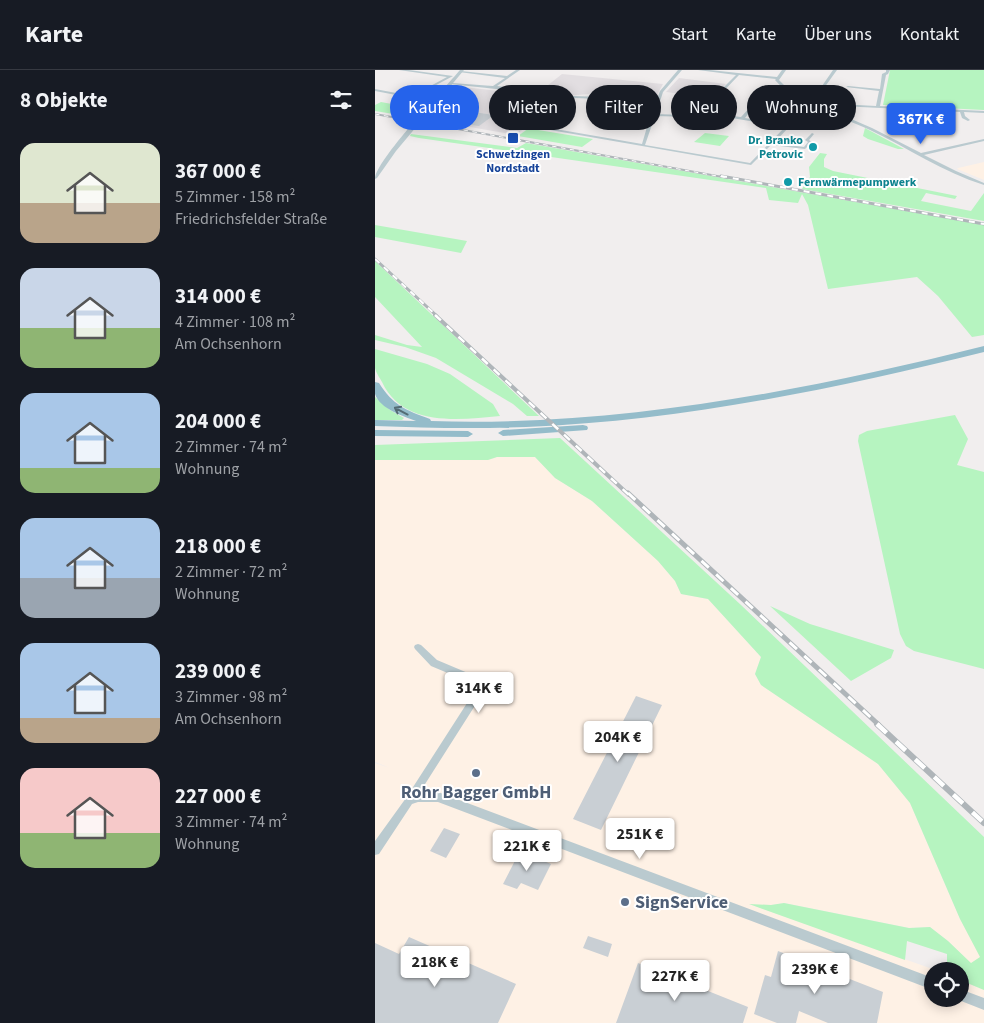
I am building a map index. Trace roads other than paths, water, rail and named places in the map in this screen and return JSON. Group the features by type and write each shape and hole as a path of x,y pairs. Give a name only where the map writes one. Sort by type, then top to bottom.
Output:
{"highway":[{"path":"595,422 805,389 889,373 984,349"},
{"path":"375,435 519,428 713,412 810,397 903,378 984,358"},
{"path":"375,385 384,400 393,407 435,425"},
{"path":"375,423 519,428"}],"street":[{"path":"401,70 449,76"},
{"path":"499,85 518,70"},
{"path":"661,93 663,88 680,70"},
{"path":"700,70 778,78"},
{"path":"781,85 778,78 784,70"},
{"path":"824,85 835,70"},
{"path":"878,107 884,74 888,70"},
{"path":"375,177 394,150 460,73"},
{"path":"375,90 412,97 449,76 460,73 508,77"},
{"path":"727,85 737,74"},
{"path":"452,84 489,87"},
{"path":"856,88 881,90"},
{"path":"586,97 573,97 567,99 535,125 537,128 751,164 783,130"},
{"path":"856,106 984,112"},
{"path":"889,107 890,115"},
{"path":"923,110 926,121 934,124"},
{"path":"962,111 963,117 968,120"},
{"path":"742,119 747,113"},
{"path":"737,119 747,120"},
{"path":"856,122 949,170 984,184"},
{"path":"643,146 648,130"},
{"path":"771,144 805,148 811,142 807,140 812,134"},
{"path":"920,155 984,140"},
{"path":"375,850 473,701 477,688 472,679 434,663 418,648"},
{"path":"409,801 427,796 448,800 924,981"},
{"path":"969,998 984,1004"}],"railway":[{"path":"375,114 728,178"},
{"path":"721,176 984,224"},
{"path":"375,259 437,316"},
{"path":"435,315 629,495"},
{"path":"628,493 879,725"},
{"path":"877,724 984,823"}],"place":[{"name":"Schwetzingen Nordstadt","path":"513,138"},
{"name":"Dr. Branko Petrovic","path":"813,147"},
{"name":"Fernwärmepumpwerk","path":"788,182"},
{"name":"Rohr Bagger GmbH","path":"476,773"},
{"name":"SignService","path":"625,902"}]}
